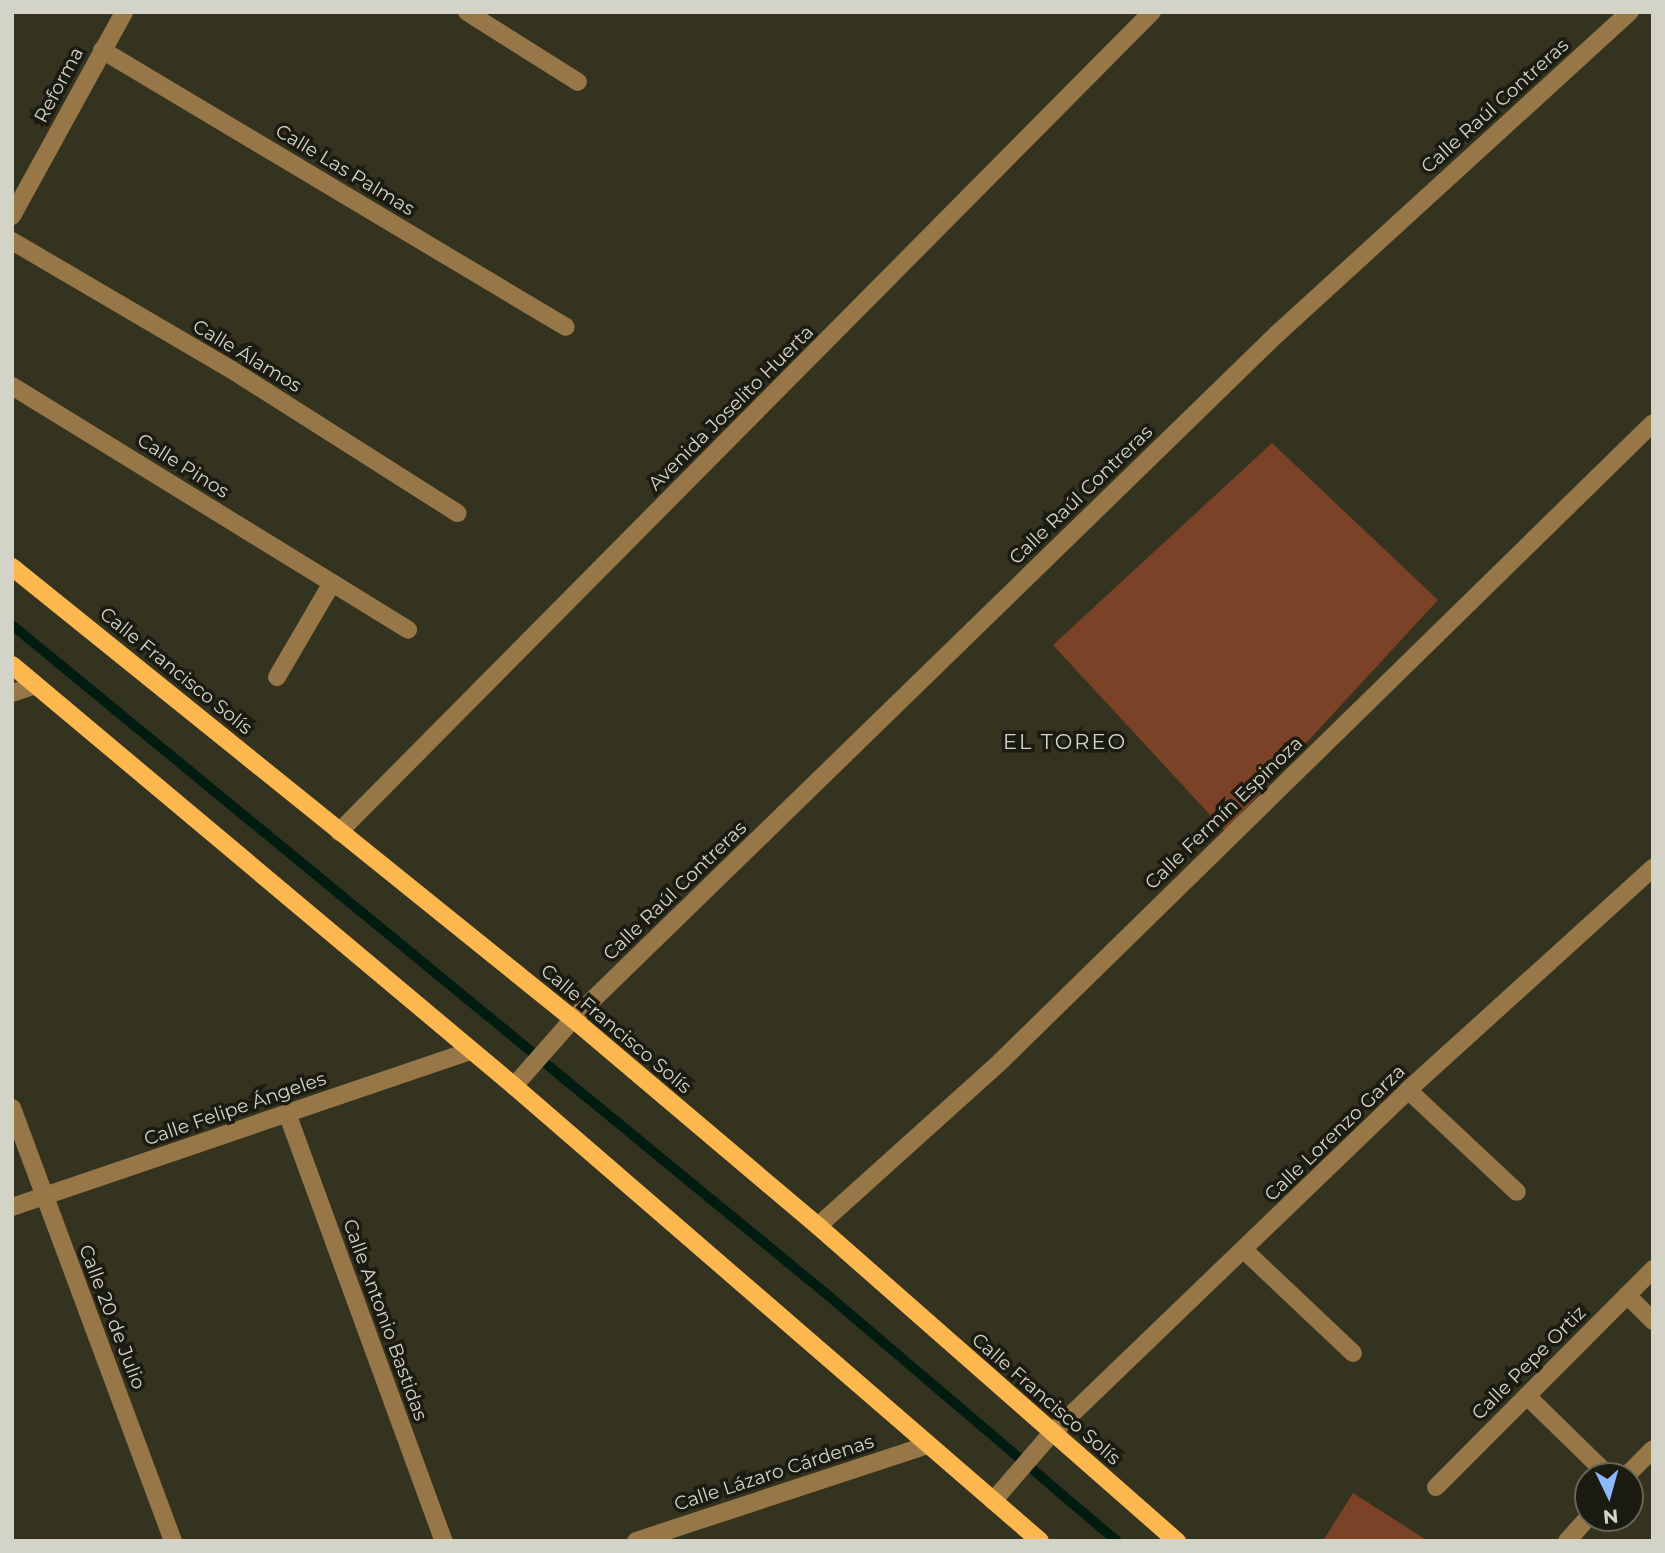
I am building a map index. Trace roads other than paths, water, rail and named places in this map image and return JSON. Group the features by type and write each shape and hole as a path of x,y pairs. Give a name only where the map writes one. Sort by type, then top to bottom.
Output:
{"main road":[{"name":"Calle Francisco Solís","path":"12,568 573,1019 818,1226 1177,1541"},
{"path":"12,665 514,1086 925,1446 1040,1541"}],"street":[{"name":"Reforma","path":"12,216 124,12"},
{"path":"467,12 578,82"},
{"name":"Avenida Joselito Huerta","path":"339,832 1152,12"},
{"name":"Calle Raúl Contreras","path":"514,1086 573,1019 1277,334 1630,12"},
{"name":"Calle Las Palmas","path":"102,50 566,327"},
{"name":"Calle Álamos","path":"12,241 232,370 457,513"},
{"name":"Calle Pinos","path":"12,386 408,630"},
{"name":"Calle Fermín Espinoza","path":"818,1226 1001,1061 1653,423"},
{"path":"277,677 332,583"},
{"path":"12,693 36,685"},
{"name":"Calle Lorenzo Garza","path":"993,1501 1052,1433 1408,1090 1653,868"},
{"name":"Calle Felipe Ángeles","path":"12,1207 471,1051"},
{"path":"1408,1090 1517,1192"},
{"name":"Calle 20 de Julio","path":"12,1108 173,1541"},
{"name":"Calle Antonio Bastidas","path":"288,1113 444,1541"},
{"path":"1244,1250 1353,1353"},
{"name":"Calle Pepe Ortiz","path":"1436,1487 1653,1269"},
{"path":"1627,1295 1653,1321"},
{"path":"1527,1396 1595,1462"},
{"name":"Calle Lázaro Cárdenas","path":"636,1541 925,1446"},
{"path":"1640,1462 1653,1449"}],"waterway":[{"path":"12,625 830,1297 1117,1541"}],"district":[{"name":"EL TOREO","path":"1065,742"}]}
